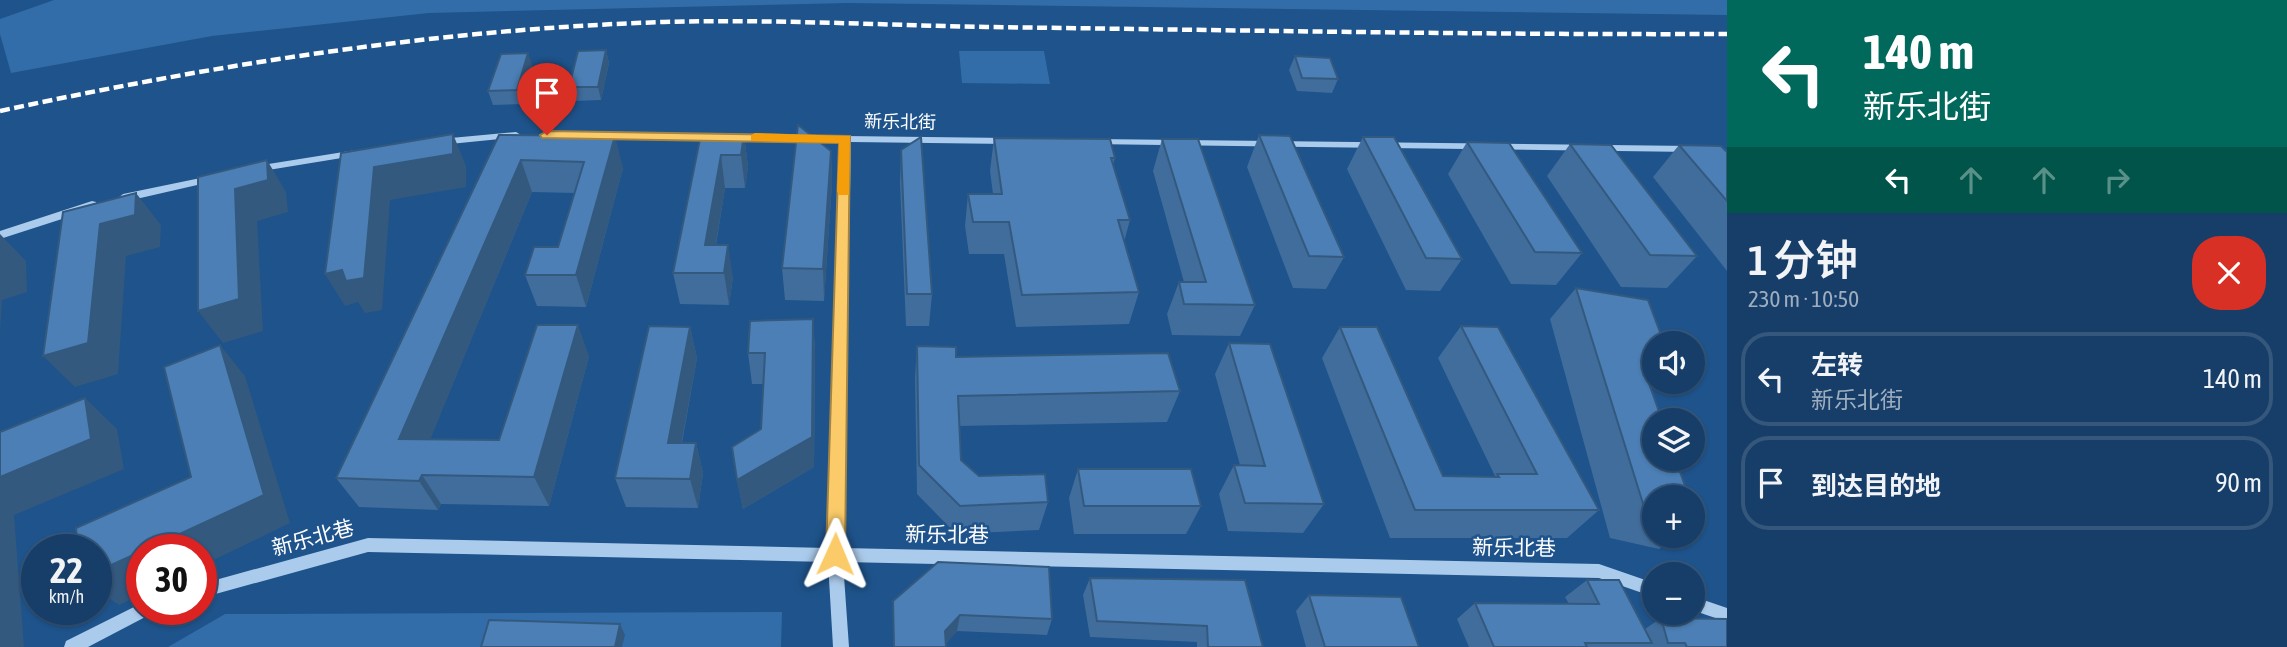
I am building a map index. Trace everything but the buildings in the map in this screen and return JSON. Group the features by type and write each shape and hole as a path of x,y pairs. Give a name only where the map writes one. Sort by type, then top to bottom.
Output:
{"street":[{"path":"426,144 492,135 533,135"},
{"name":"新乐北街","path":"587,136 1027,141"},
{"path":"841,647 835,554 846,139"},
{"path":"1083,142 1699,149"},
{"path":"244,172 374,151"},
{"path":"0,235 72,209 231,174"},
{"name":"新乐北巷","path":"217,587 368,545 1599,572 1642,586"},
{"path":"1705,607 1727,615"},
{"path":"72,647 126,619"}],"shaded area":[{"path":"54,0 1727,0 1727,15 849,3 429,13 212,36 11,73 0,34 0,19"},
{"path":"959,51 1044,51 1050,84 962,83"},
{"path":"782,612 781,647 168,647 206,625 217,625 217,619 225,614"}],"railway":[{"path":"0,111 164,78 330,52 497,32 664,22 1356,32 1727,34"}],"slow traffic":[{"path":"755,138 846,139 844,191"}],"route":[{"path":"547,135 846,139 835,554"}]}
